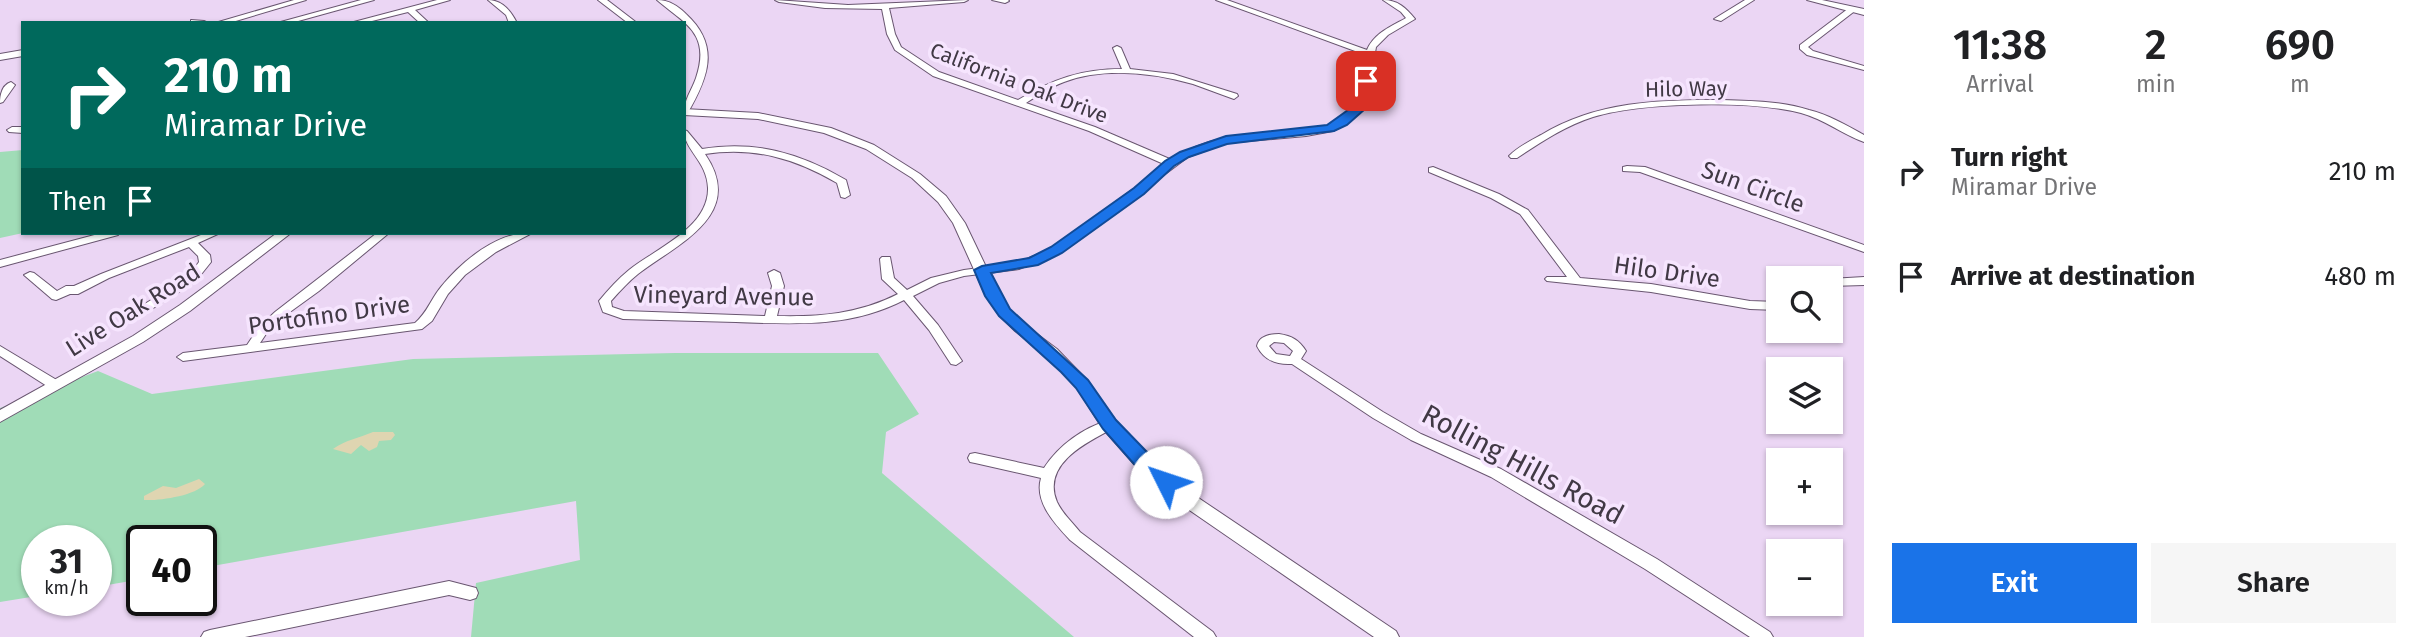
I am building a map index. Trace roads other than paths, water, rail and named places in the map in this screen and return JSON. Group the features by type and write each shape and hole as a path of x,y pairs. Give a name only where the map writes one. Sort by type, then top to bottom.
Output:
{"street":[{"path":"226,21 302,0"},
{"path":"287,21 348,2 370,0"},
{"path":"362,21 446,0"},
{"path":"492,0 509,13 512,21"},
{"path":"602,0 630,21"},
{"path":"661,0 688,19 698,30 706,51 706,64 699,85 686,111"},
{"path":"779,0 820,6 885,7 964,0"},
{"path":"1220,0 1372,54"},
{"path":"1170,163 1226,140 1306,133 1330,129 1343,122 1361,106 1376,41 1411,19 1405,10 1387,0"},
{"path":"1718,19 1750,0"},
{"path":"1811,0 1864,12"},
{"name":"California Oak Drive","path":"885,7 891,34 898,48 936,74 1092,129 1170,163"},
{"path":"409,9 423,21"},
{"path":"1809,35 1848,9"},
{"path":"1848,9 1852,13 1803,47 1810,53 1862,68"},
{"path":"1118,48 1127,71"},
{"path":"0,57 21,53"},
{"path":"1020,103 1066,78 1127,71 1168,75 1206,84 1234,96"},
{"path":"1,97 11,85"},
{"name":"Hilo Way","path":"1514,156 1550,133 1586,115 1616,109 1680,103 1795,108 1825,118 1864,139"},
{"path":"686,113 758,116 827,130 870,147 916,176 942,199 959,223 993,296 1004,312 1052,352 1082,384 1109,425 1140,460 1188,500 1389,637"},
{"name":"Vineyard Avenue","path":"686,136 711,173 713,188 702,219 685,239 618,285 605,301 607,309 623,315 812,320 845,317 873,310 935,280 1033,262 1057,250 1139,191 1170,163"},
{"path":"699,152 739,147 782,154 814,165 842,182 845,195"},
{"name":"Sun Circle","path":"1627,169 1642,169 1864,249"},
{"path":"1433,170 1495,196 1524,212 1576,281"},
{"path":"0,264 107,235"},
{"path":"30,275 56,296 69,289 74,292 105,276 210,235"},
{"name":"Live Oak Road","path":"0,417 178,313 282,235"},
{"path":"251,348 260,330 278,313 381,235"},
{"name":"Portofino Drive","path":"183,357 418,326 430,317 441,296 459,273 486,252 523,235"},
{"path":"134,316 198,274 205,262 204,255 190,243"},
{"path":"886,259 888,279 931,322 956,361"},
{"path":"770,319 778,286 774,273"},
{"name":"Hilo Drive","path":"1551,279 1651,288 1766,306"},
{"path":"1843,282 1864,281"},
{"path":"0,350 55,385"},
{"name":"Rolling Hills Road","path":"1294,360 1416,437 1496,473 1651,564 1763,637"},
{"path":"1109,425 1081,438 1061,453 1047,474 1047,498 1062,523 1207,637"},
{"path":"975,458 1047,474"},
{"path":"210,637 274,630 449,588 470,593"}]}
